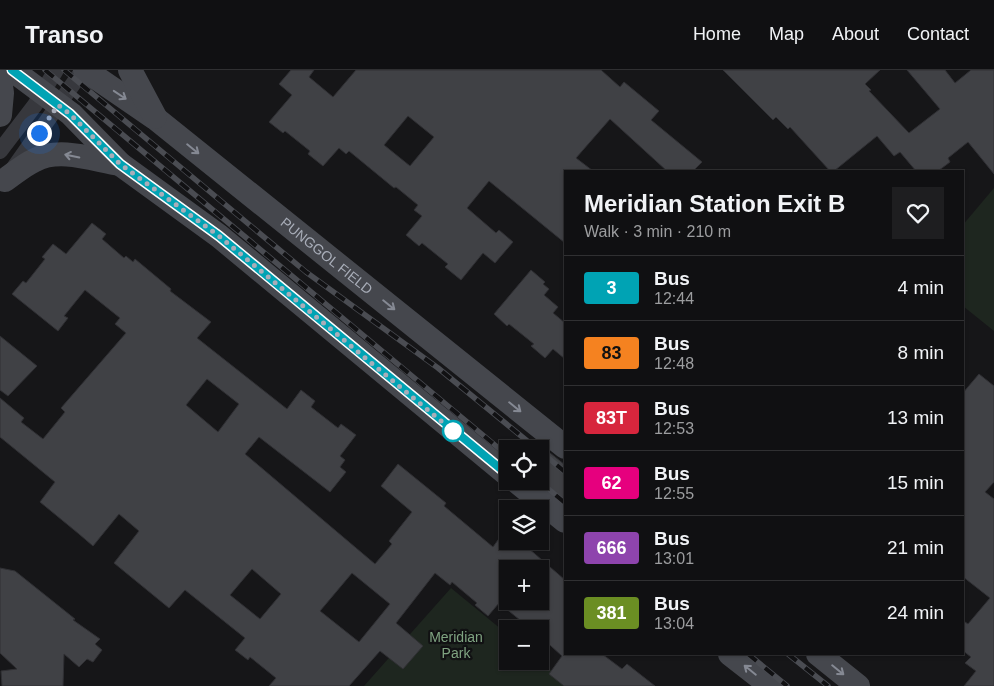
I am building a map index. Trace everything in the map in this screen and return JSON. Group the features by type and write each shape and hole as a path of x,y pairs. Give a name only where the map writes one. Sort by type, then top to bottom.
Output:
{"street":[{"path":"12,70 70,114 120,164 219,236 499,468"},
{"path":"3,183 50,99 56,70"},
{"path":"0,151 50,99 84,70"},
{"name":"PUNGGOL FIELD","path":"84,70 155,118 564,446"},
{"path":"130,70 155,118"},
{"path":"0,79 2,92 0,115"},
{"path":"3,183 35,160 51,154 62,154 120,164"},
{"path":"527,490 564,520"},
{"path":"731,655 770,686"},
{"path":"819,655 858,686"}],"green space":[{"path":"994,188 994,331 964,307 964,224"},
{"name":"Meridian Park","path":"451,588 499,627 499,670 549,668 570,686 364,686"}],"building":[{"path":"291,70 314,70 309,77 333,97 356,70 601,70 620,87 624,82 659,111 651,120 702,162 694,170 666,170 610,119 576,158 592,170 564,170 564,242 489,181 467,208 496,233 499,230 513,242 495,263 483,253 461,280 445,267 448,264 422,243 419,246 406,235 422,216 414,210 418,205 349,151 346,154 339,148 323,166 308,154 310,151 285,131 283,133 269,122 292,95 279,84","holes":["408,116 434,137 410,166 384,145"]},
{"path":"723,70 880,70 865,84 871,90 869,91 909,133 940,109 907,70 945,70 955,83 971,70 994,70 994,174 968,142 948,158 950,162 939,170 915,170 900,152 894,156 877,136 835,170 829,170 790,127 788,129 776,117 773,120"},
{"path":"92,223 106,234 102,239 124,258 126,256 133,262 135,259 171,289 170,291 211,322 197,338 287,409 301,390 315,401 311,407 338,428 341,424 356,435 340,456 345,460 340,467 346,472 330,492 259,437 245,454 375,564 392,544 389,541 412,512 381,486 398,464 446,503 444,506 493,547 499,539 499,550 530,550 542,560 499,560 499,603 488,616 475,605 477,603 452,582 450,585 435,573 396,623 423,646 403,669 380,651 349,686 269,686 276,678 250,657 248,660 235,650 245,638 185,590 169,608 114,563 139,531 119,514 93,546 40,502 55,482 0,437 0,398 24,418 21,422 43,439 65,412 61,408 126,333 115,324 120,318 85,290 64,316 68,318 58,331 12,294 23,281 26,283 45,259 42,257 53,244 66,254","holes":["207,379 239,404 218,432 186,405","252,569 281,594 260,619 230,595","352,573 390,604 359,642 320,611"]},
{"path":"531,270 545,282 543,284 549,289 544,295 558,307 553,313 564,322 564,358 553,349 545,358 531,346 534,344 509,324 507,326 494,314"},
{"path":"0,336 37,366 8,396 0,390"},
{"path":"979,374 994,386 994,482 985,492 994,499 994,686 964,686 976,671 965,663 971,657 964,652 964,621 968,624 990,598 964,578 964,392"},
{"path":"549,452 564,464 564,502 549,490"},
{"path":"549,566 564,579 564,655 603,655 622,669 627,664 655,686 564,686 549,674 562,656 549,644 549,620 520,620 508,610 549,610"},
{"path":"0,568 15,571 75,619 73,620 100,639 95,644 102,650 93,662 87,659 79,667 64,654 63,686 2,686 1,671 17,669 0,653"}],"railway":[{"path":"45,70 499,448"},
{"path":"64,70 306,272 438,368 526,440"},
{"path":"549,459 564,471"},
{"path":"549,489 564,502"},
{"path":"749,655 787,686"},
{"path":"789,655 828,686"}],"bus line":[{"name":"3","path":"12,70 70,114 120,164 219,236 429,412 499,468"}],"route":[{"path":"39,133 58,105 70,114 120,164 219,236 453,431"}]}
